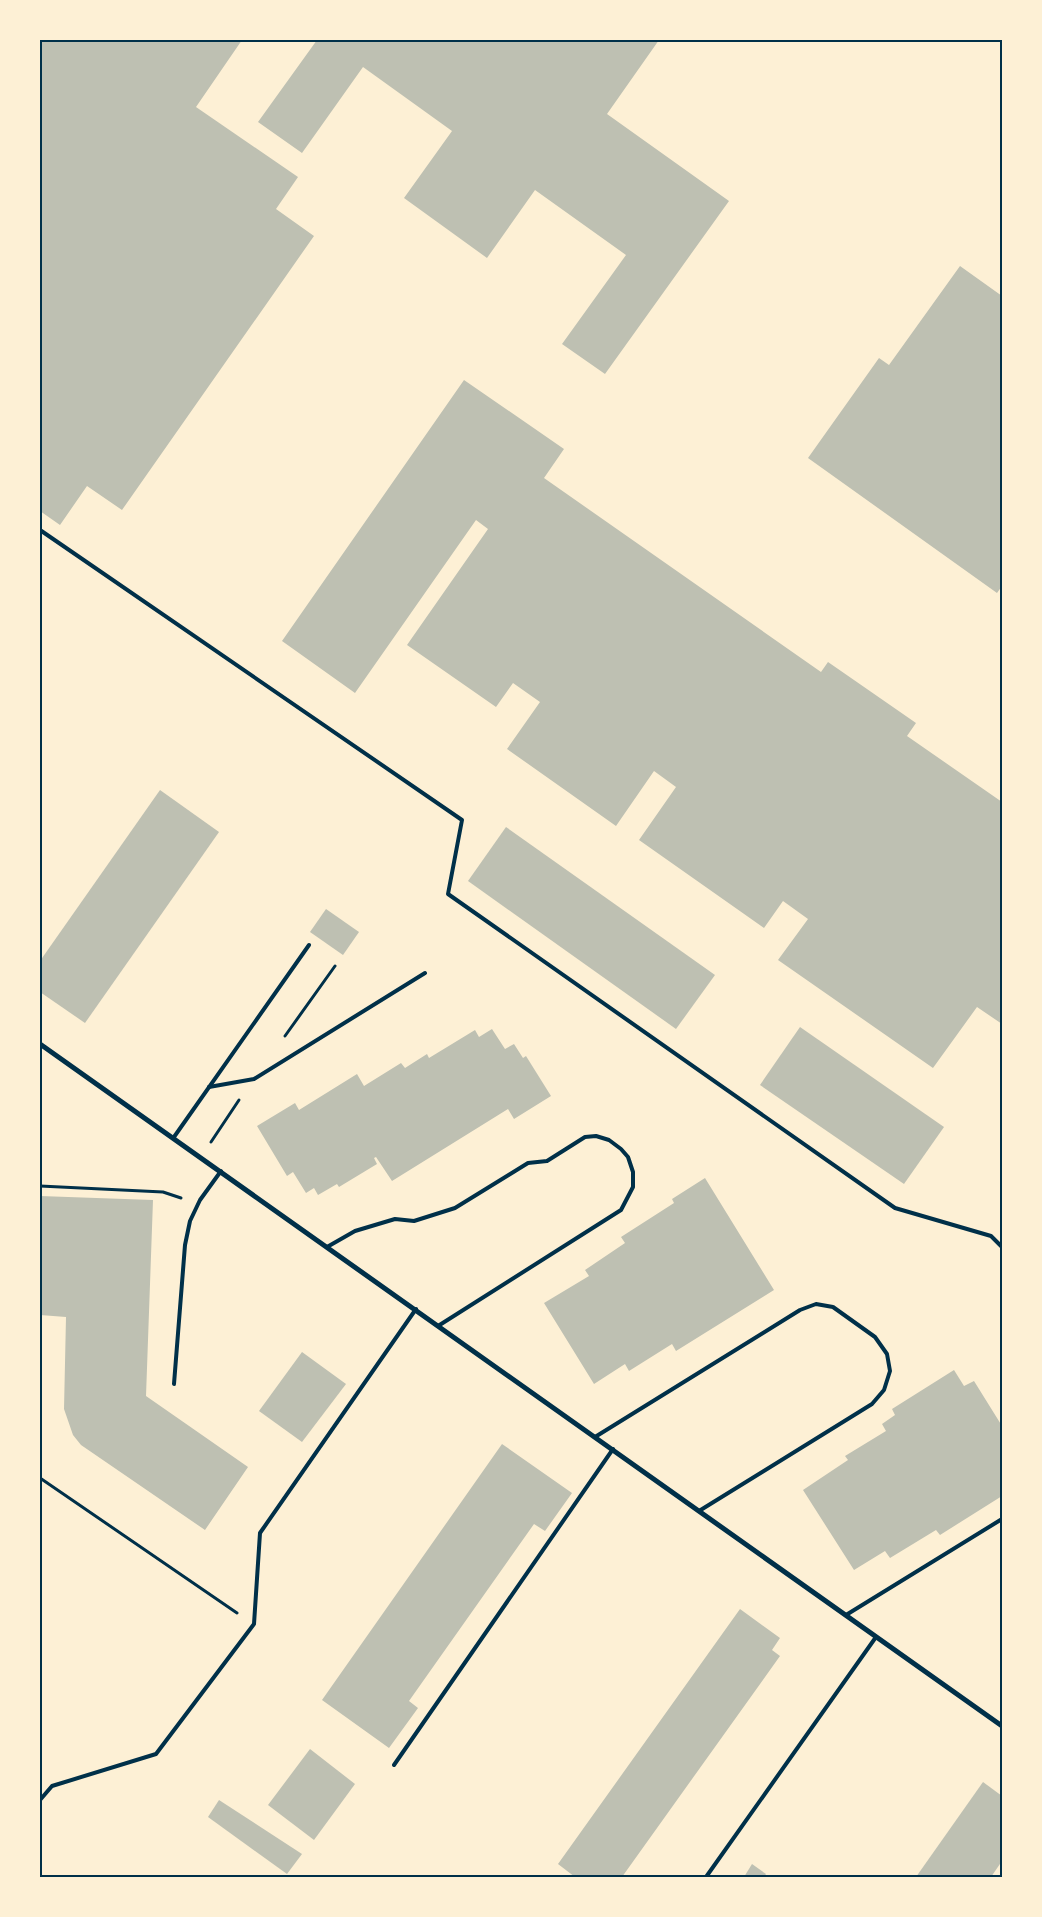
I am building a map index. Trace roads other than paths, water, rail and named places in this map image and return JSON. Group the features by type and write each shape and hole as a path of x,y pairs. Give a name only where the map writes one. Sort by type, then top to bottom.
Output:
{"street":[{"path":"40,1044 174,1137 1002,1726"}],"lane":[{"path":"40,530 462,820 448,894 894,1208 991,1236 1002,1246"},
{"path":"174,1137 309,944"},
{"path":"210,1087 254,1079 425,973"},
{"path":"328,1247 355,1231 395,1219 414,1221 455,1208 528,1163 547,1161 586,1138 596,1136 609,1140 621,1149 628,1158 633,1172 633,1187 622,1210 438,1326"},
{"path":"174,1384 185,1245 190,1221 198,1204 221,1171"},
{"path":"595,1437 800,1310 816,1304 833,1307 875,1336 887,1354 890,1371 884,1390 872,1404 699,1511"},
{"path":"40,1800 52,1786 156,1754 254,1624 260,1533 416,1309"},
{"path":"394,1764 612,1449"},
{"path":"846,1615 1002,1519"},
{"path":"706,1877 876,1637"}]}
